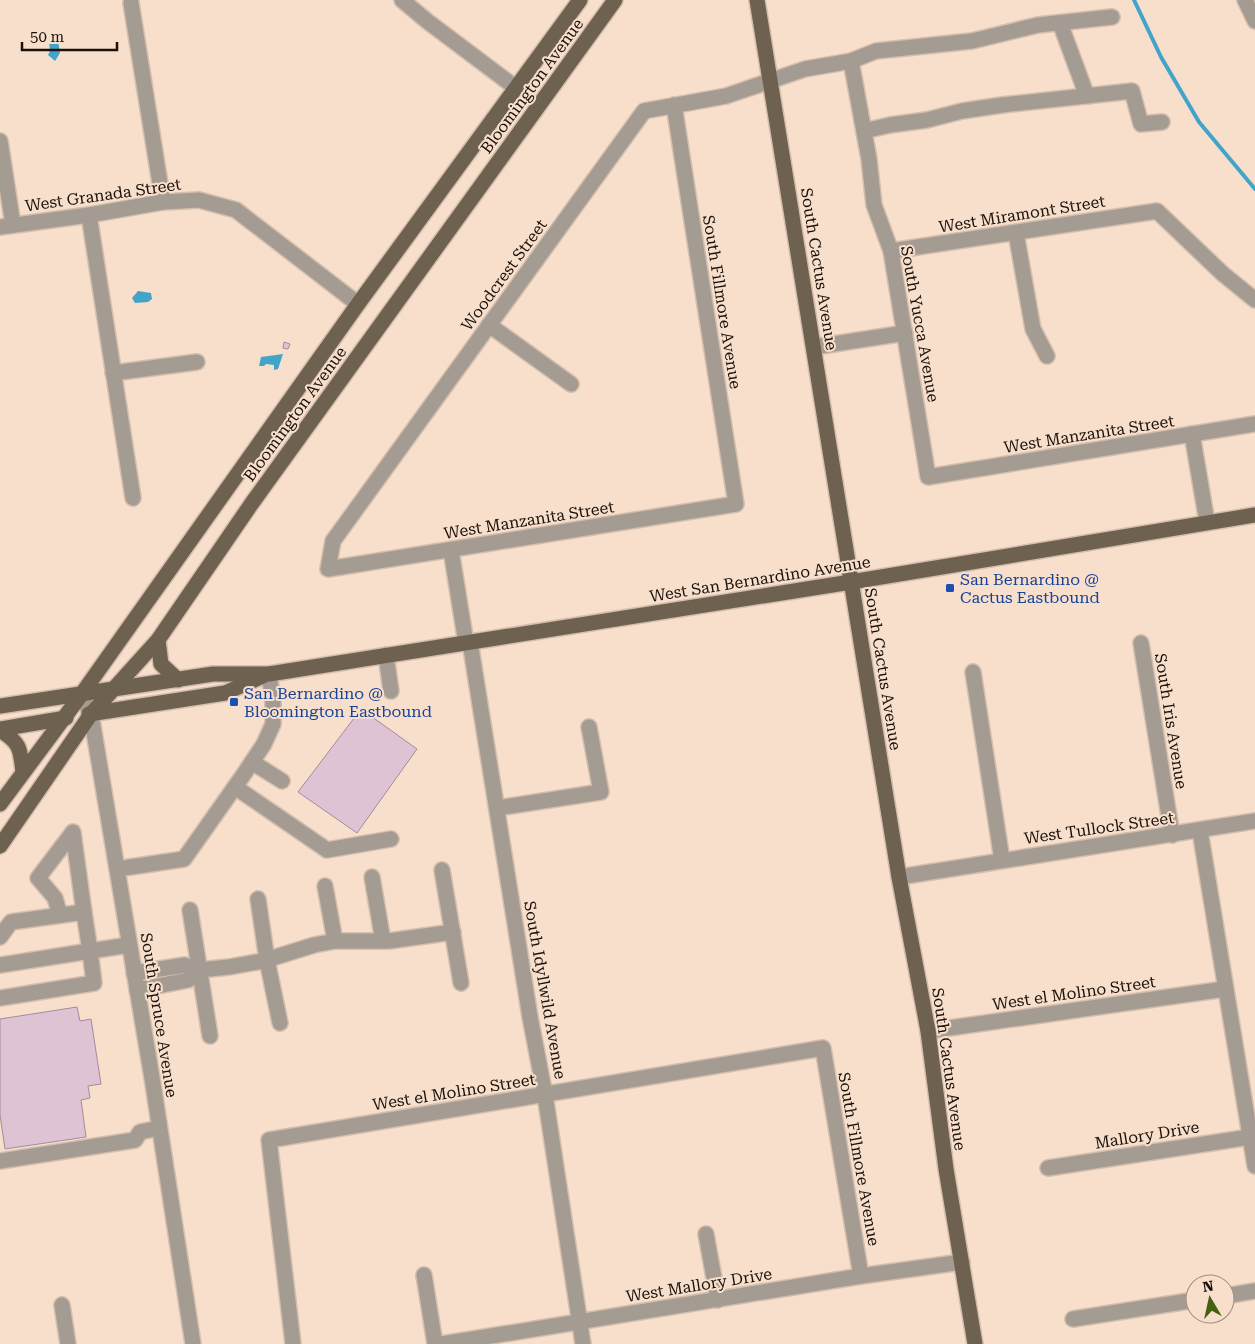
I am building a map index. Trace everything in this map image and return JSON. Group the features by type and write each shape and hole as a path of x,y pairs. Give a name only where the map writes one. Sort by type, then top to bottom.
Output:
{"main road":[{"name":"Bloomington Avenue","path":"0,804 81,694 358,304 580,0"},
{"name":"Bloomington Avenue","path":"0,846 91,714 158,640 252,503 615,0"},
{"name":"South Cactus Avenue","path":"756,0 899,877 928,1031 946,1169 975,1344"},
{"name":"West San Bernardino Avenue","path":"0,706 212,674 269,674 851,582 1255,515"},
{"path":"158,640 161,664 178,680"},
{"name":"West San Bernardino Avenue","path":"0,729 225,693 269,674"},
{"path":"0,729 13,738 20,751 23,772"}],"street":[{"path":"402,0 516,88"},
{"path":"1245,0 1255,21"},
{"path":"131,3 163,202"},
{"name":"Woodcrest Street","path":"328,569 333,541 644,111 726,96 804,69 851,61 876,51 972,41 1038,25 1112,17"},
{"path":"1060,23 1086,96"},
{"name":"South Yucca Avenue","path":"851,61 869,159 874,205 891,251 928,477"},
{"path":"864,131 992,106 1132,91 1141,124 1162,122"},
{"name":"South Fillmore Avenue","path":"674,105 736,504"},
{"path":"0,141 7,226"},
{"name":"West Granada Street","path":"7,226 89,215 163,202 199,200 236,210 358,304"},
{"name":"West Miramont Street","path":"891,251 1157,211 1223,274 1255,300"},
{"path":"89,215 133,498"},
{"path":"1016,233 1032,329 1048,356"},
{"path":"489,325 571,384"},
{"path":"814,347 905,333"},
{"path":"113,373 197,362"},
{"name":"West Manzanita Street","path":"928,477 1255,424"},
{"path":"1192,434 1207,522"},
{"name":"West Manzanita Street","path":"328,569 736,504"},
{"name":"South Idyllwild Avenue","path":"452,550 497,808 530,1017 545,1095 583,1344"},
{"name":"South Iris Avenue","path":"1140,643 1172,835"},
{"path":"386,655 391,691"},
{"path":"973,672 1002,860"},
{"path":"117,869 184,859 264,744 273,724 273,702 269,674"},
{"name":"South Spruce Avenue","path":"81,694 91,714 193,1344"},
{"path":"497,808 601,792 589,727"},
{"path":"252,762 282,781"},
{"path":"235,787 327,850 391,839"},
{"name":"West Tullock Street","path":"899,877 1255,822"},
{"path":"1200,831 1255,1166"},
{"path":"0,998 94,983 73,832 38,878 55,898 60,915"},
{"path":"442,870 461,983"},
{"path":"372,878 383,941"},
{"path":"326,886 335,941"},
{"path":"258,899 267,960 280,1023"},
{"path":"190,910 210,1036"},
{"path":"0,937 11,922 84,912"},
{"path":"134,973 185,965 200,970 229,967 267,960 314,945 335,941 383,941 453,932"},
{"path":"0,965 129,945"},
{"path":"137,990 188,980 200,970"},
{"name":"West el Molino Street","path":"928,1031 1225,989"},
{"name":"South Fillmore Avenue","path":"823,1048 861,1276"},
{"name":"West el Molino Street","path":"293,1344 269,1140 823,1048"},
{"path":"0,1161 135,1140 140,1132 159,1128"},
{"name":"Mallory Drive","path":"1048,1168 1250,1137"},
{"path":"706,1234 718,1300"},
{"name":"West Mallory Drive","path":"442,1344 861,1276 962,1262"},
{"path":"424,1276 435,1344"},
{"path":"1235,1294 1255,1291"},
{"path":"1073,1320 1185,1302"},
{"path":"62,1305 68,1344"}],"water":[{"path":"58,40 60,53 55,61 48,55 50,51 49,42"},
{"path":"138,291 151,293 152,299 148,302 135,303 132,298"},
{"path":"283,354 278,369 274,370 274,365 266,364 259,366 261,357"}],"building":[{"path":"284,342 290,344 288,349 283,348"},
{"path":"361,709 417,749 357,833 298,792"},
{"path":"77,1007 80,1021 91,1019 101,1084 88,1086 90,1098 81,1100 86,1137 5,1149 0,1115 0,1019"}],"waterway":[{"path":"1134,0 1161,57 1199,122 1255,189"}],"place":[{"name":"San Bernardino @ Cactus Eastbound","path":"950,588"},
{"name":"San Bernardino @ Bloomington Eastbound","path":"234,702"}]}
